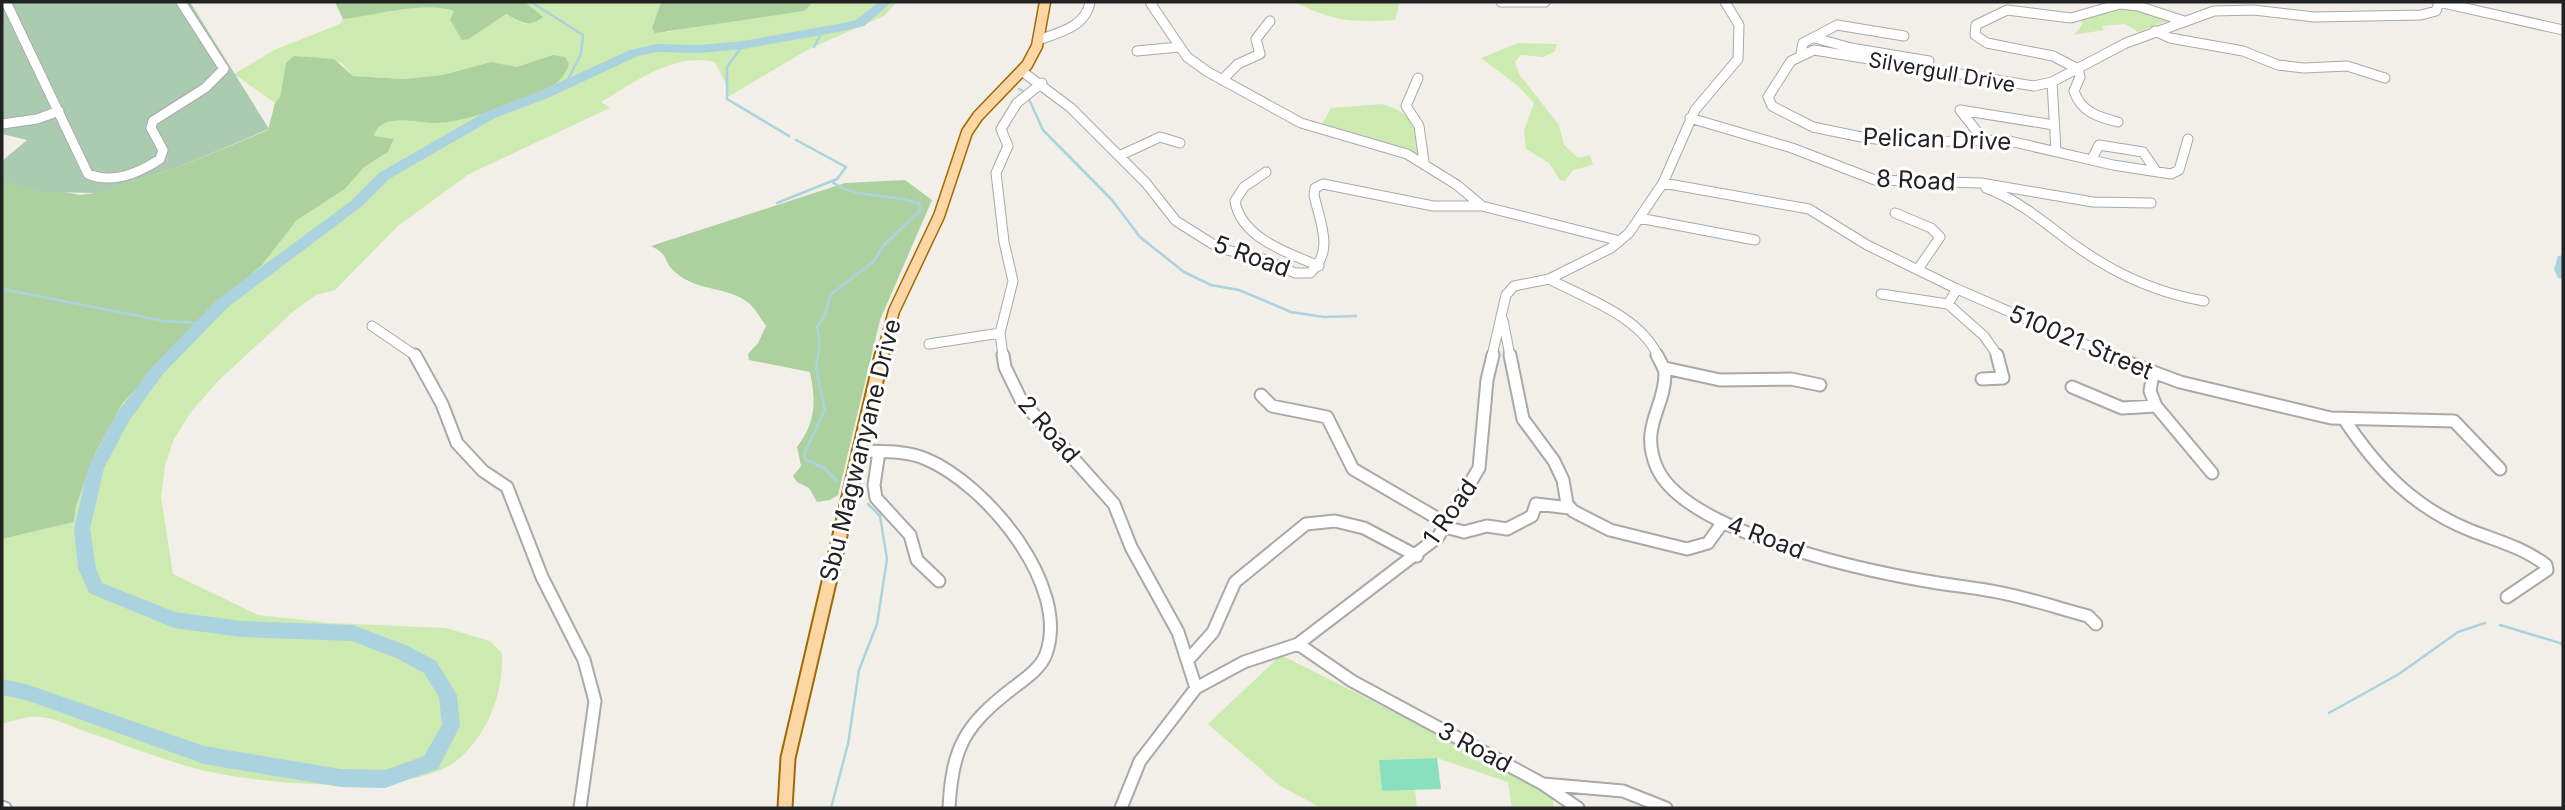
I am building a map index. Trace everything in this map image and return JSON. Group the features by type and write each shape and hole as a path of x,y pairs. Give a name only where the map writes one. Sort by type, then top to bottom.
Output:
{"main road":[{"name":"Sbu Magwanyane Drive","path":"785,808 788,758 858,451 894,311 939,216 967,132 978,116 1023,72 1038,40 1045,2"}],"street":[{"path":"6,2 91,176 103,179 116,177 160,159 163,150 151,128 153,121 205,88 224,69 181,2"},
{"path":"1038,40 1078,23 1087,14 1090,2"},
{"path":"1501,2 1545,2"},
{"name":"1 Road","path":"1121,808 1140,761 1170,718 1196,688 1244,662 1298,644 1417,556 1446,526 1479,468 1487,380 1509,290 1549,279 1620,241 1639,218 1663,183 1690,118 1738,59 1739,25 1725,2"},
{"path":"2262,2 2270,11"},
{"path":"2439,2 2563,30"},
{"name":"Silvergull Drive","path":"1801,53 1814,50 1831,52 2026,86 2052,82 2155,31 2214,11 2270,11 2314,17 2421,15 2436,11 2439,2"},
{"path":"1151,4 1193,62 1222,80 1301,123 1387,146 1424,162 1482,206"},
{"path":"2118,122 2094,116 2080,106 2074,91 2081,77 2078,69 2053,56 1987,43 1973,30 1980,23 2007,10 2071,18 2120,4 2184,21"},
{"path":"1222,80 1238,64 1260,54 1256,39 1270,21"},
{"path":"1801,53 1803,43 1837,25 1904,36"},
{"path":"2155,31 2170,38 2243,51 2278,65 2304,68 2347,66 2385,78"},
{"path":"1815,38 1851,48 1929,61"},
{"path":"1137,51 1180,47"},
{"name":"Pelican Drive","path":"1801,53 1789,61 1768,99 1772,106 1803,123 1883,141 1982,138 2156,171"},
{"name":"5 Road","path":"1023,72 1042,83 1119,156 1146,183 1177,221 1212,243 1295,273 1310,273 1319,265 1326,247 1314,195 1320,185 1345,187 1433,206 1482,206 1620,241"},
{"path":"1418,78 1406,106 1419,126 1424,162"},
{"path":"2052,82 2056,150"},
{"name":"2 Road","path":"1042,83 1024,97 1001,125 1002,136 1008,145 996,178 1004,242 1013,281 1000,333 1002,359 1015,391 1111,499 1131,547 1172,620 1196,688"},
{"path":"1982,138 1960,110 2054,125"},
{"path":"2,124 37,119 59,111"},
{"name":"8 Road","path":"1690,118 1792,148 1875,180 2007,186 2093,202 2151,203"},
{"path":"1119,156 1160,137 1180,144"},
{"path":"2092,159 2099,145 2117,146 2147,154 2156,171 2171,174 2179,170 2188,139"},
{"path":"1266,172 1250,180 1236,194 1235,208 1239,221 1262,238 1319,265"},
{"name":"510021 Street","path":"1663,183 1809,209 1867,245 1957,289 2153,373 2255,402 2344,419 2454,421 2500,469"},
{"path":"1970,183 2002,194 2088,254 2150,287 2186,299 2204,301"},
{"path":"1895,213 1931,228 1940,237 1918,269"},
{"path":"1639,218 1755,240"},
{"path":"1549,279 1632,324 1653,346 1665,368 1720,380 1791,379 1821,385"},
{"path":"1948,304 1957,289"},
{"path":"1881,294 1948,304 1997,353 2003,378 1982,379"},
{"path":"1502,317 1522,419 1554,461 1570,508 1577,515 1610,530 1687,549 1708,543 1723,522"},
{"path":"372,326 415,354 442,404 457,443 483,471 507,488 542,577 584,660 595,701 580,808"},
{"path":"929,344 1000,333"},
{"name":"4 Road","path":"1665,368 1651,426 1654,461 1672,488 1723,522 1745,533 1808,554 1924,580 2009,594 2088,616 2096,624"},
{"path":"2153,373 2150,391 2156,406 2212,474"},
{"path":"2072,387 2122,408 2156,406"},
{"path":"1261,395 1272,406 1331,420 1353,469 1446,526 1464,532 1487,526 1507,529 1532,516 1536,504 1570,508"},
{"path":"2344,419 2384,477 2404,495 2442,518 2546,565 2547,569 2541,575 2507,597"},
{"path":"858,451 930,460 979,498 1009,528 1026,554 1049,606 1051,639 1040,664 974,718 961,738 954,761 950,808"},
{"path":"879,452 874,485 876,498 910,535 917,560 939,581"},
{"path":"1188,660 1216,626 1229,590 1236,581 1266,557 1284,548 1306,524 1340,524 1369,529 1395,539 1417,556"},
{"name":"3 Road","path":"1298,644 1352,681 1543,784 1623,791 1667,808"},
{"path":"1543,784 1578,808"}],"green space":[{"path":"2,2 190,2 269,129 181,166 96,193 44,192 2,180 2,161 27,140 2,134"},
{"path":"335,2 525,2 543,17 529,23 506,14 469,39 462,40 450,20 454,11 443,8 415,8 343,19"},
{"path":"525,2 661,2 652,28 668,32 699,25 804,11 812,2 897,2 884,16 809,49 726,98 726,84 715,62 684,61 655,71 601,102 610,108 469,174 398,226 335,290 316,295 294,311 219,380 191,412 174,439 165,465 161,497 173,574 258,615 330,623 446,628 490,641 502,653 502,667 493,710 479,736 460,758 439,771 411,779 342,785 271,781 215,773 44,717 29,717 2,724 2,539 74,522 76,506 95,454 122,404 201,318 262,265 297,220 345,189 364,166 388,152 394,139 374,137 380,126 393,121 449,121 510,104 549,85 562,75 569,64 514,67 491,62 442,75 404,79 353,76 341,62 286,63 280,97 275,103 234,74 274,50 340,24 343,19 416,7 444,7 453,9 469,39 506,14 525,24 542,17"},
{"path":"661,2 813,2 804,11 655,33 652,28"},
{"path":"1294,2 1400,2 1395,20 1366,21 1332,17"},
{"path":"2124,9 2137,9 2170,20 2138,32 2125,24 2102,26 2104,30 2074,35 2083,23 2080,20"},
{"path":"1518,43 1557,44 1555,51 1544,57 1521,55 1515,62 1519,74 1559,125 1564,145 1578,158 1590,155 1593,165 1573,170 1565,181 1560,180 1549,163 1526,149 1524,131 1534,103 1518,86 1481,58"},
{"path":"553,55 565,57 569,64 558,82 540,93 450,122 401,120 378,128 374,136 394,139 388,152 364,167 345,189 297,220 262,265 201,318 122,404 95,454 76,506 74,522 2,539 2,180 80,195 95,193 181,166 268,130 275,103 280,97 286,63 294,56 334,59 353,76 404,79 442,75 491,62 517,67"},
{"path":"1381,104 1399,111 1410,121 1417,155 1389,143 1321,126 1331,108"},
{"path":"905,180 932,200 880,320 838,495 830,500 817,502 809,488 797,482 793,476 801,466 797,447 808,429 813,411 810,372 749,360 748,354 758,343 766,326 752,306 733,294 684,278 651,246 845,183"},
{"path":"1281,655 1541,786 1553,798 1554,808 1512,808 1508,782 1437,758 1379,760 1382,791 1415,790 1417,808 1321,808 1279,785 1208,724"},
{"path":"1437,758 1441,789 1382,791 1379,760"}],"waterway":[{"path":"531,2 583,35 581,54 565,85"},
{"path":"2,687 26,692 204,755 341,778 385,779 431,763 451,726 448,695 430,667 402,652 353,633 241,629 174,620 95,588 87,568 82,529 96,468 123,417 158,370 223,303 356,204 384,176 490,115 543,95 634,53 656,48 700,49 743,45 838,28 860,23 886,2"},
{"path":"814,47 823,30"},
{"path":"743,45 727,67 727,99 789,136"},
{"path":"1019,89 1023,91"},
{"path":"1028,97 1043,130 1112,200 1140,237 1184,272 1211,285 1239,290 1291,312 1324,317 1356,316"},
{"path":"796,140 846,167 837,179 831,181"},
{"path":"777,203 831,181"},
{"path":"831,181 863,194 898,198 920,204 920,211 884,245 873,262 830,295 825,315 817,327 820,343 816,368 825,410 804,454 805,459 824,468 837,481"},
{"path":"2563,260 2563,274"},
{"path":"2,289 164,321 204,323"},
{"path":"831,808 848,744 859,670 877,624 887,559 880,516 868,504"},
{"path":"2329,713 2399,674 2458,632 2485,623"},
{"path":"2500,625 2563,644"}]}
